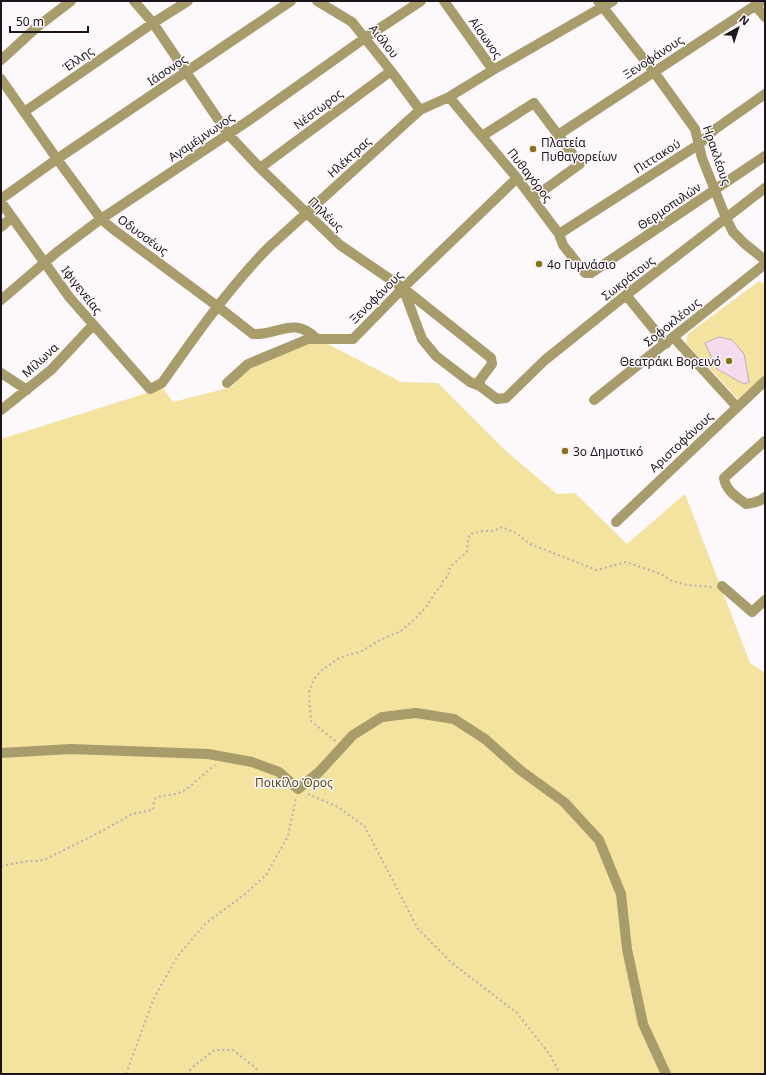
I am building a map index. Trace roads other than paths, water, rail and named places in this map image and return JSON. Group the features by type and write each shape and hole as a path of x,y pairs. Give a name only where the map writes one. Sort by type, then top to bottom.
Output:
{"street":[{"path":"1,60 37,27 71,1"},
{"name":"Πηλέως","path":"134,1 152,23 228,134 260,168 340,245 403,288 491,358 492,364 480,380 480,386"},
{"name":"Έλλης","path":"24,112 152,23 188,1"},
{"name":"Ιάσονος","path":"1,199 57,159 291,1"},
{"name":"Αιόλου","path":"317,1 352,22 366,38 420,110"},
{"name":"Αγαμέμνωνος","path":"1,300 75,238 101,219 251,120 366,38 421,1"},
{"name":"Αίσωνος","path":"444,1 493,70"},
{"name":"Ηλέκτρας","path":"150,389 162,383 218,306 248,268 420,110 449,97 600,4 613,1"},
{"path":"758,3 765,18"},
{"name":"Ξενοφάνους","path":"558,135 758,3"},
{"name":"Ηρακλέους","path":"600,4 654,72 695,129 702,158 733,232 765,260"},
{"name":"Νέστωρος","path":"260,168 391,71"},
{"name":"Οδυσσέως","path":"1,79 101,219 218,306 253,334 259,335 278,329 291,327 304,329 317,339"},
{"name":"Πιττακού","path":"559,234 698,145 714,130 765,94"},
{"name":"Πυθαγόρος","path":"449,97 518,178 559,234 563,245 585,273"},
{"path":"482,136 534,103 580,164 533,198"},
{"name":"Θερμοπυλών","path":"585,273 591,273 765,156"},
{"name":"Ξενοφάνους","path":"227,383 248,364 308,339 353,339 403,288 518,178"},
{"name":"Σωκράτους","path":"480,386 498,399 506,398 545,360 626,295 765,188"},
{"name":"Ιφιγενείας","path":"1,202 70,298 150,389"},
{"path":"1,227 12,218"},
{"name":"Σοφοκλέους","path":"594,400 765,264"},
{"path":"403,288 422,339 436,356 470,382 480,386"},
{"path":"626,295 737,407"},
{"name":"Μίλωνα","path":"1,410 51,370 93,325"},
{"path":"1,373 27,390"},
{"name":"Αριστοφάνους","path":"616,522 765,381"},
{"path":"765,441 724,478 725,484 730,491 746,504 754,503 765,497"},
{"path":"722,586 752,612 765,600"},
{"path":"1,753 71,749 208,754 252,762 279,772 298,789 319,772 353,735 382,717 416,713 454,719 485,739 520,770 564,802 599,840 621,894 627,949 643,1024 666,1074"}],"place":[{"name":"Πλατεία Πυθαγορείων","path":"533,149"},
{"name":"4ο Γυμνάσιο","path":"539,264"},
{"name":"Θεατράκι Βορεινό","path":"729,361"},
{"name":"3ο Δημοτικό","path":"565,451"}],"park label":[{"name":"Ποικίλο Όρος","path":"294,782"}]}
